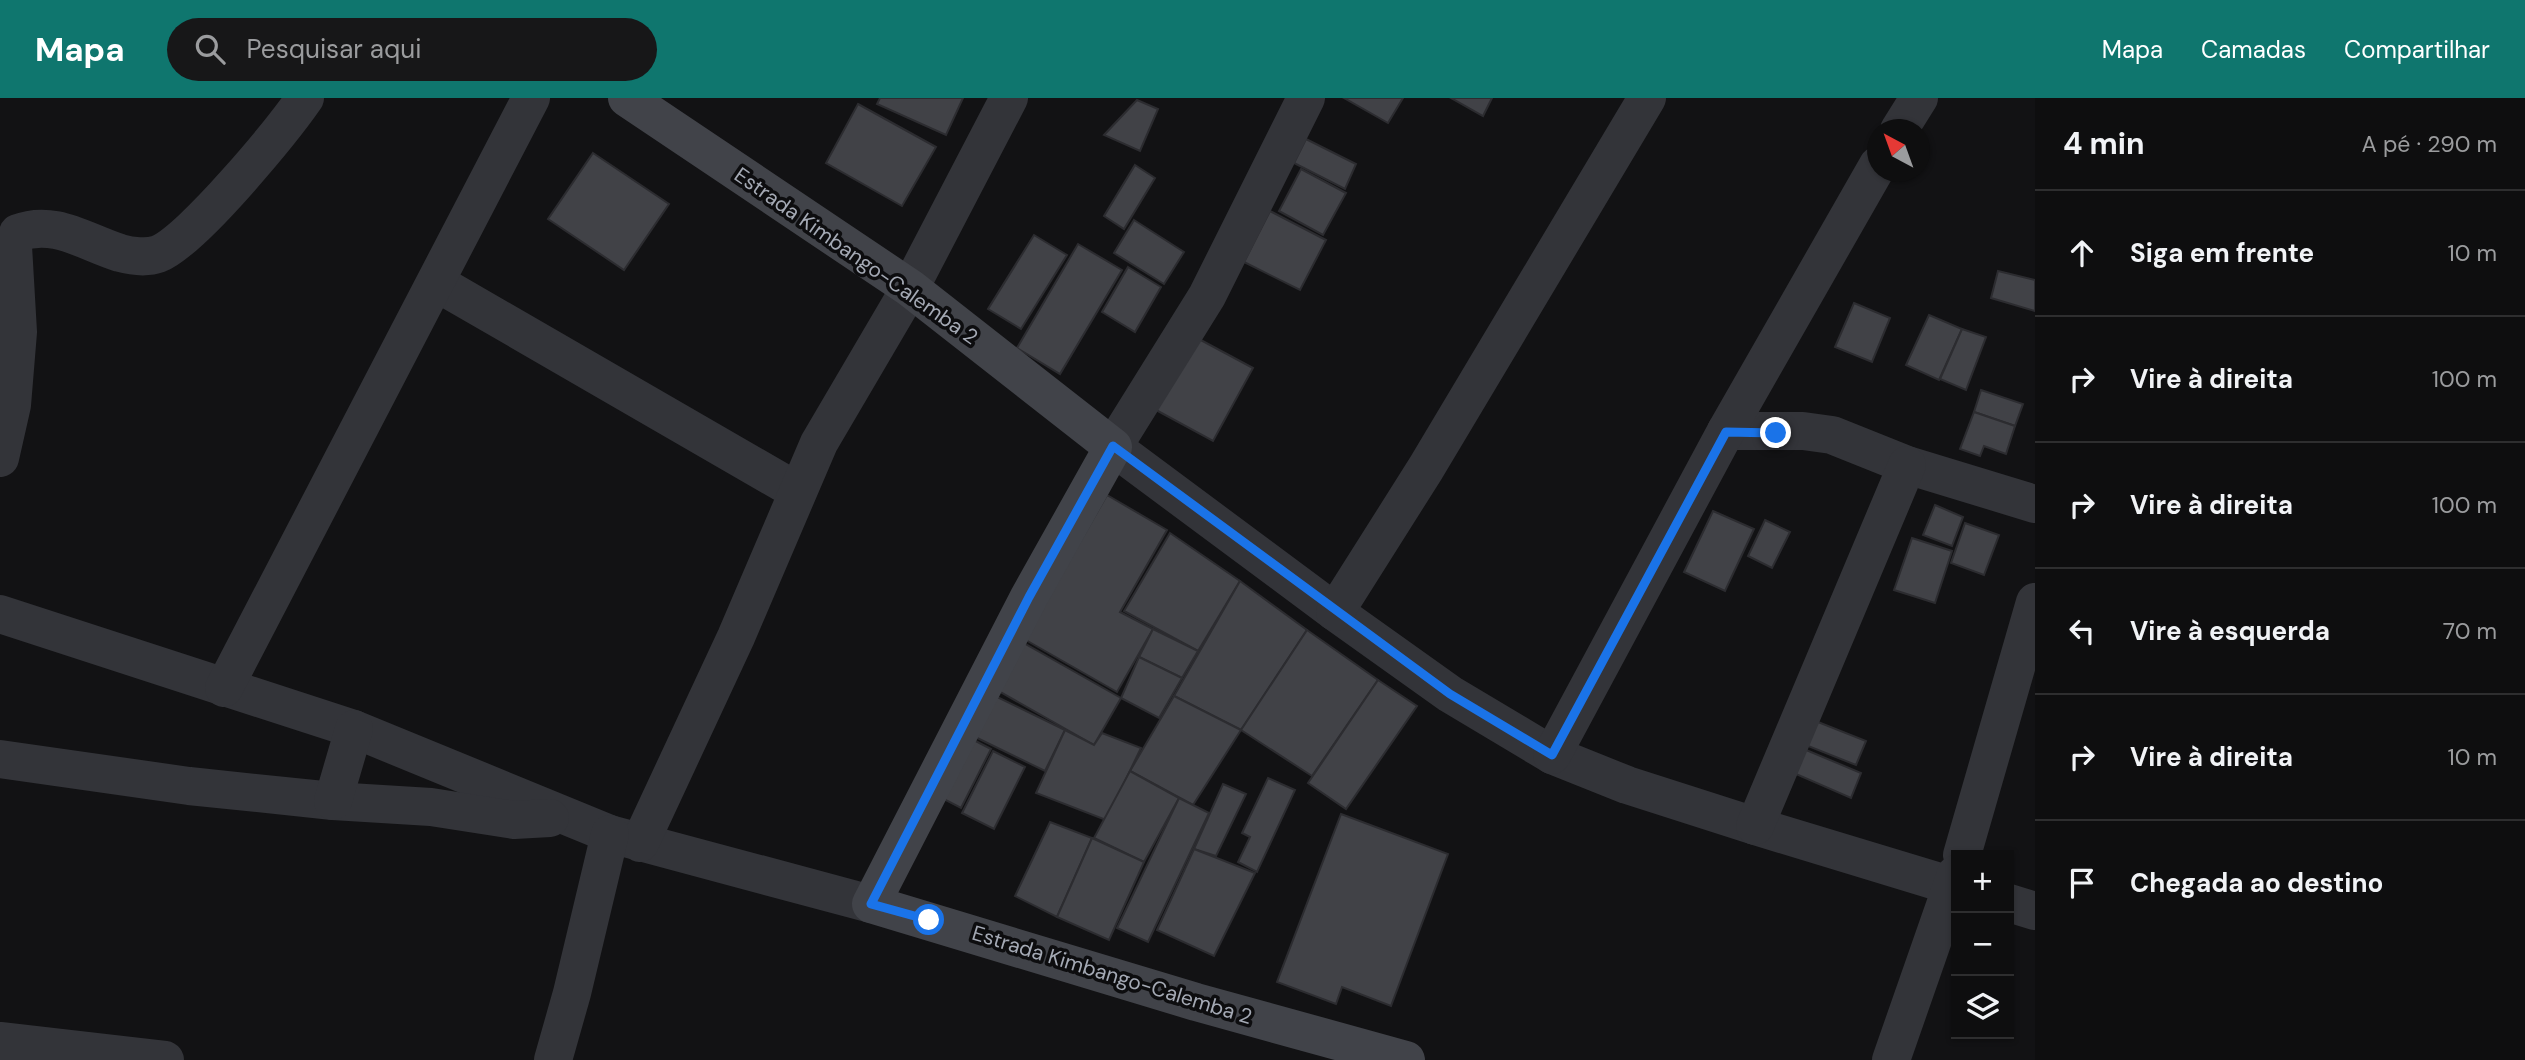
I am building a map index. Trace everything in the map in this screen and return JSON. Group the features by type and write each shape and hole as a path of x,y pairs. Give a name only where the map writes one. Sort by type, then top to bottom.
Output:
{"main road":[{"name":"Estrada Kimbango-Calemba 2","path":"627,98 910,288 1113,446"},
{"path":"871,904 1029,597 1113,446"},
{"name":"Estrada Kimbango-Calemba 2","path":"871,904 1196,1002 1406,1060"}],"street":[{"path":"0,458 12,405 18,332 13,246 18,233 49,227 123,254 158,254 186,233 267,150 306,98"},
{"path":"223,688 437,283 531,98"},
{"path":"553,1060 572,993 625,839 736,637 819,443 910,288 1009,98"},
{"path":"1113,446 1207,296 1306,98"},
{"path":"1335,612 1426,468 1647,98"},
{"path":"1906,119 1919,98"},
{"path":"1552,755 1726,432 1868,182"},
{"path":"437,283 797,491"},
{"path":"1726,432 1803,431 1832,435 1907,465 2035,505"},
{"name":"Estrada Kimbango-Calemba 2","path":"1113,446 1335,612 1450,694 1552,755 1627,785 1755,827 1951,875"},
{"path":"1755,827 1907,465"},
{"path":"1964,850 2035,602"},
{"path":"0,614 354,729 625,839 871,904"},
{"path":"334,801 354,729"},
{"path":"0,759 189,786 334,801 431,807 514,820 570,817"},
{"path":"1891,1060 1951,893"},
{"path":"2014,905 2035,911"},
{"path":"0,1041 165,1060"}],"building":[{"path":"880,98 963,98 946,135 877,104"},
{"path":"1344,98 1403,98 1388,123"},
{"path":"1451,98 1492,98 1483,116"},
{"path":"1137,100 1158,109 1140,151 1104,135"},
{"path":"858,104 936,147 902,206 826,163"},
{"path":"1306,139 1356,164 1345,189 1294,163"},
{"path":"593,153 669,204 624,270 548,219"},
{"path":"1135,165 1155,178 1124,229 1104,216"},
{"path":"1301,169 1346,193 1323,235 1279,211"},
{"path":"1270,211 1326,240 1300,290 1244,262"},
{"path":"1134,220 1184,252 1164,284 1114,253"},
{"path":"1034,235 1067,255 1021,329 988,309"},
{"path":"1078,244 1122,270 1060,374 1017,348"},
{"path":"1128,267 1161,287 1135,332 1102,312"},
{"path":"1998,271 2035,280 2035,311 1991,298"},
{"path":"1854,303 1890,318 1872,362 1835,347"},
{"path":"1929,315 1962,329 1939,380 1906,365"},
{"path":"1962,329 1986,337 1966,390 1940,379"},
{"path":"1197,338 1253,368 1213,441 1156,410"},
{"path":"1981,390 2023,404 2015,426 1974,412"},
{"path":"1974,412 2015,426 2006,454 1984,446 1980,456 1960,449"},
{"path":"1107,495 1167,530 1120,612 1153,629 1117,692 1024,639"},
{"path":"1935,505 1963,517 1952,546 1923,535"},
{"path":"1713,511 1754,529 1725,591 1684,572"},
{"path":"1765,520 1790,532 1772,568 1748,556"},
{"path":"1965,523 1999,535 1984,575 1951,563"},
{"path":"1170,533 1240,581 1198,651 1124,611"},
{"path":"1912,538 1952,551 1935,603 1894,590"},
{"path":"1240,581 1307,630 1241,730 1174,696"},
{"path":"1153,629 1198,651 1182,678 1139,657"},
{"path":"1307,630 1378,680 1312,776 1241,730"},
{"path":"1015,638 1121,698 1094,745 988,685"},
{"path":"1139,657 1182,678 1159,718 1121,698"},
{"path":"1378,680 1417,706 1346,809 1308,783"},
{"path":"987,692 1065,730 1045,771 967,733"},
{"path":"1174,696 1241,730 1193,805 1130,771"},
{"path":"1813,720 1866,741 1856,765 1803,744"},
{"path":"1065,730 1094,745 1102,733 1141,748 1106,820 1036,793"},
{"path":"966,736 991,749 961,808 936,795"},
{"path":"1799,747 1861,773 1851,798 1789,771"},
{"path":"993,751 1025,767 994,829 962,813"},
{"path":"1130,771 1179,798 1144,862 1094,838"},
{"path":"1268,778 1295,790 1257,872 1238,862 1250,837 1242,833"},
{"path":"1223,784 1246,794 1216,856 1194,849"},
{"path":"1179,798 1209,813 1148,942 1117,928"},
{"path":"1341,814 1448,854 1391,1006 1342,987 1336,1004 1277,982"},
{"path":"1050,822 1092,838 1057,917 1015,896"},
{"path":"1092,838 1144,862 1109,940 1057,917"},
{"path":"1194,849 1255,873 1214,956 1157,930"}],"route":[{"path":"929,920 871,904 1029,597 1113,446 1335,612 1450,694 1552,755 1726,432 1776,433"}]}
